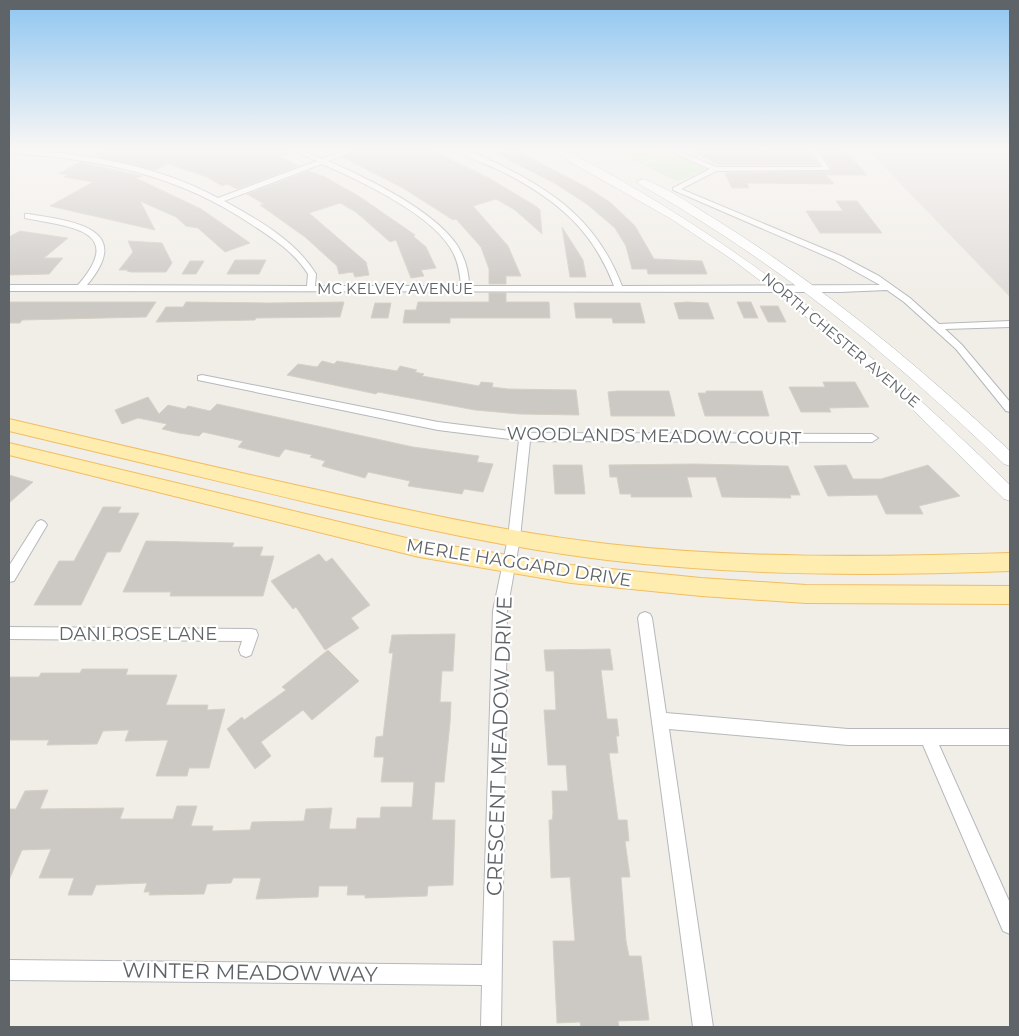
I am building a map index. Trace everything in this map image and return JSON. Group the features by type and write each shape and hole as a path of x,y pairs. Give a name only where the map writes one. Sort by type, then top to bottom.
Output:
{"main road":[{"name":"NORTH CHESTER AVENUE","path":"640,196 708,236 780,288 851,345 930,416 1010,495"},
{"name":"NORTH CHESTER AVENUE","path":"666,196 758,253 808,288 890,353 1010,460"},
{"name":"MERLE HAGGARD DRIVE","path":"9,425 319,498 514,538 609,552 738,563 876,566 1010,562"},
{"name":"MERLE HAGGARD DRIVE","path":"9,449 419,549 510,565 645,582 753,591 840,595 1010,595"}],"street":[{"path":"212,196 254,221 294,253 312,274 311,288"},
{"path":"219,200 229,196"},
{"path":"389,196 442,232 452,244 462,263 465,288"},
{"path":"546,196 575,216 593,235 608,257 619,289"},
{"path":"692,196 860,268 888,286 937,326 958,347 1010,409"},
{"path":"28,216 79,226 96,237 101,252 100,260 80,288"},
{"name":"MC KELVEY AVENUE","path":"9,288 619,289 888,286"},
{"path":"937,326 1010,324"},
{"name":"WOODLANDS MEADOW COURT","path":"202,378 438,426 525,437 872,438"},
{"name":"CRESCENT MEADOW DRIVE","path":"491,1027 500,611 514,538 525,437"},
{"path":"9,577 41,525"},
{"path":"645,618 703,1027"},
{"name":"DANI ROSE LANE","path":"9,633 251,634 246,650"},
{"path":"659,720 848,736 928,738 1010,737"},
{"path":"928,738 1010,924"},
{"name":"WINTER MEADOW WAY","path":"9,970 492,975"}],"shaded area":[{"path":"913,196 1010,196 1010,297"}],"building":[{"path":"67,196 174,196 201,209 250,243 225,252 198,228 186,226 176,217 140,201 155,230 50,206"},
{"path":"251,196 359,196 415,235 413,236 426,247 436,268 421,270 424,276 411,278 396,240 390,242 356,212 340,203 309,213 366,262 369,275 355,277 353,272 339,274 337,266 305,237 260,205 264,204"},
{"path":"416,196 519,196 540,210 542,234 515,210 496,199 473,206 508,246 521,276 506,276 506,284 489,284 489,269 481,247 456,219 453,220"},
{"path":"575,196 601,196 611,203 635,226 654,259 702,261 707,274 648,274 647,269 632,269 626,246 615,228"},
{"path":"836,201 857,201 882,233 820,233 806,211 843,211"},
{"path":"562,227 583,260 586,277 570,277"},
{"path":"20,231 68,238 44,258 63,258 49,274 9,275 9,237"},
{"path":"128,241 162,243 172,263 166,272 119,270 133,252"},
{"path":"235,260 266,260 259,274 227,274"},
{"path":"190,261 204,261 196,274 182,274"},
{"path":"489,293 506,293 506,302 549,302 550,318 450,318 450,323 403,323 405,310 416,310 418,302 489,302"},
{"path":"9,302 156,302 146,317 22,320 20,323 9,323"},
{"path":"186,302 344,302 340,317 156,322 166,307 183,307"},
{"path":"737,302 751,302 758,318 744,318"},
{"path":"375,303 391,303 388,318 371,318"},
{"path":"574,303 640,303 645,323 613,323 612,318 576,318"},
{"path":"674,303 708,303 714,319 679,319"},
{"path":"760,306 778,306 786,322 768,322"},
{"path":"322,361 334,364 337,361 397,371 400,366 417,370 415,372 424,374 422,376 479,386 481,382 493,383 492,387 508,389 576,390 579,415 519,414 475,410 378,392 376,394 287,375 298,364 317,367"},
{"path":"823,382 855,382 869,407 829,408 831,412 801,412 789,387 825,387"},
{"path":"669,391 675,416 611,416 608,392"},
{"path":"706,391 762,391 769,416 705,416 698,393 706,393"},
{"path":"148,397 159,414 168,405 185,409 188,406 210,411 217,404 413,447 479,456 477,462 493,464 483,492 464,489 462,494 408,486 410,481 368,472 365,478 322,466 325,461 310,457 312,455 285,449 279,457 238,447 243,441 203,432 199,436 162,429 167,424 138,418 122,424 115,410"},
{"path":"553,465 582,465 585,494 555,494"},
{"path":"609,465 788,466 800,495 790,495 791,498 722,497 716,477 687,477 692,497 631,497 631,494 620,494 617,477 610,477"},
{"path":"846,465 853,479 881,479 928,465 960,496 919,506 923,514 886,514 877,495 828,496 814,466"},
{"path":"9,475 33,482 9,503"},
{"path":"103,507 121,507 118,513 139,513 120,552 107,552 81,605 34,605 59,561 74,561"},
{"path":"146,541 234,543 232,547 263,547 260,556 274,556 263,596 170,596 171,592 123,592"},
{"path":"319,554 326,562 332,558 370,605 351,618 359,628 325,650 296,607 293,609 271,581"},
{"path":"455,634 453,671 442,671 440,702 451,702 450,723 444,782 435,782 432,820 455,820 453,885 428,886 427,896 365,898 365,895 347,895 348,886 319,886 318,897 256,899 261,878 233,878 231,883 207,884 204,894 149,895 150,892 144,892 147,883 96,885 92,895 68,895 74,878 39,878 51,849 22,850 9,880 9,809 16,809 25,791 48,790 40,809 124,808 120,819 173,819 177,806 197,806 191,826 213,826 212,831 250,830 252,822 304,821 306,809 332,808 329,829 356,829 357,818 380,818 381,807 412,807 414,782 381,782 384,757 374,757 376,737 383,736 393,653 389,653 392,635"},
{"path":"610,649 613,670 601,670 607,719 617,719 618,753 609,753 618,820 627,820 629,841 625,841 630,877 621,877 626,941 629,956 641,956 649,1020 618,1021 619,1027 581,1027 580,1022 557,1023 553,941 575,941 570,877 551,878 549,820 552,820 553,813 552,791 568,791 566,765 548,765 544,710 556,710 554,671 546,671 544,650"},
{"path":"328,650 359,681 312,720 303,710 261,742 271,756 255,769 227,729 242,717 244,720 286,690 282,687"},
{"path":"82,669 128,669 126,675 177,675 166,705 208,705 207,710 225,709 209,768 189,768 187,776 156,776 168,740 125,741 129,730 103,731 97,744 47,745 49,740 9,740 9,677 39,677 41,673 80,673"}]}
